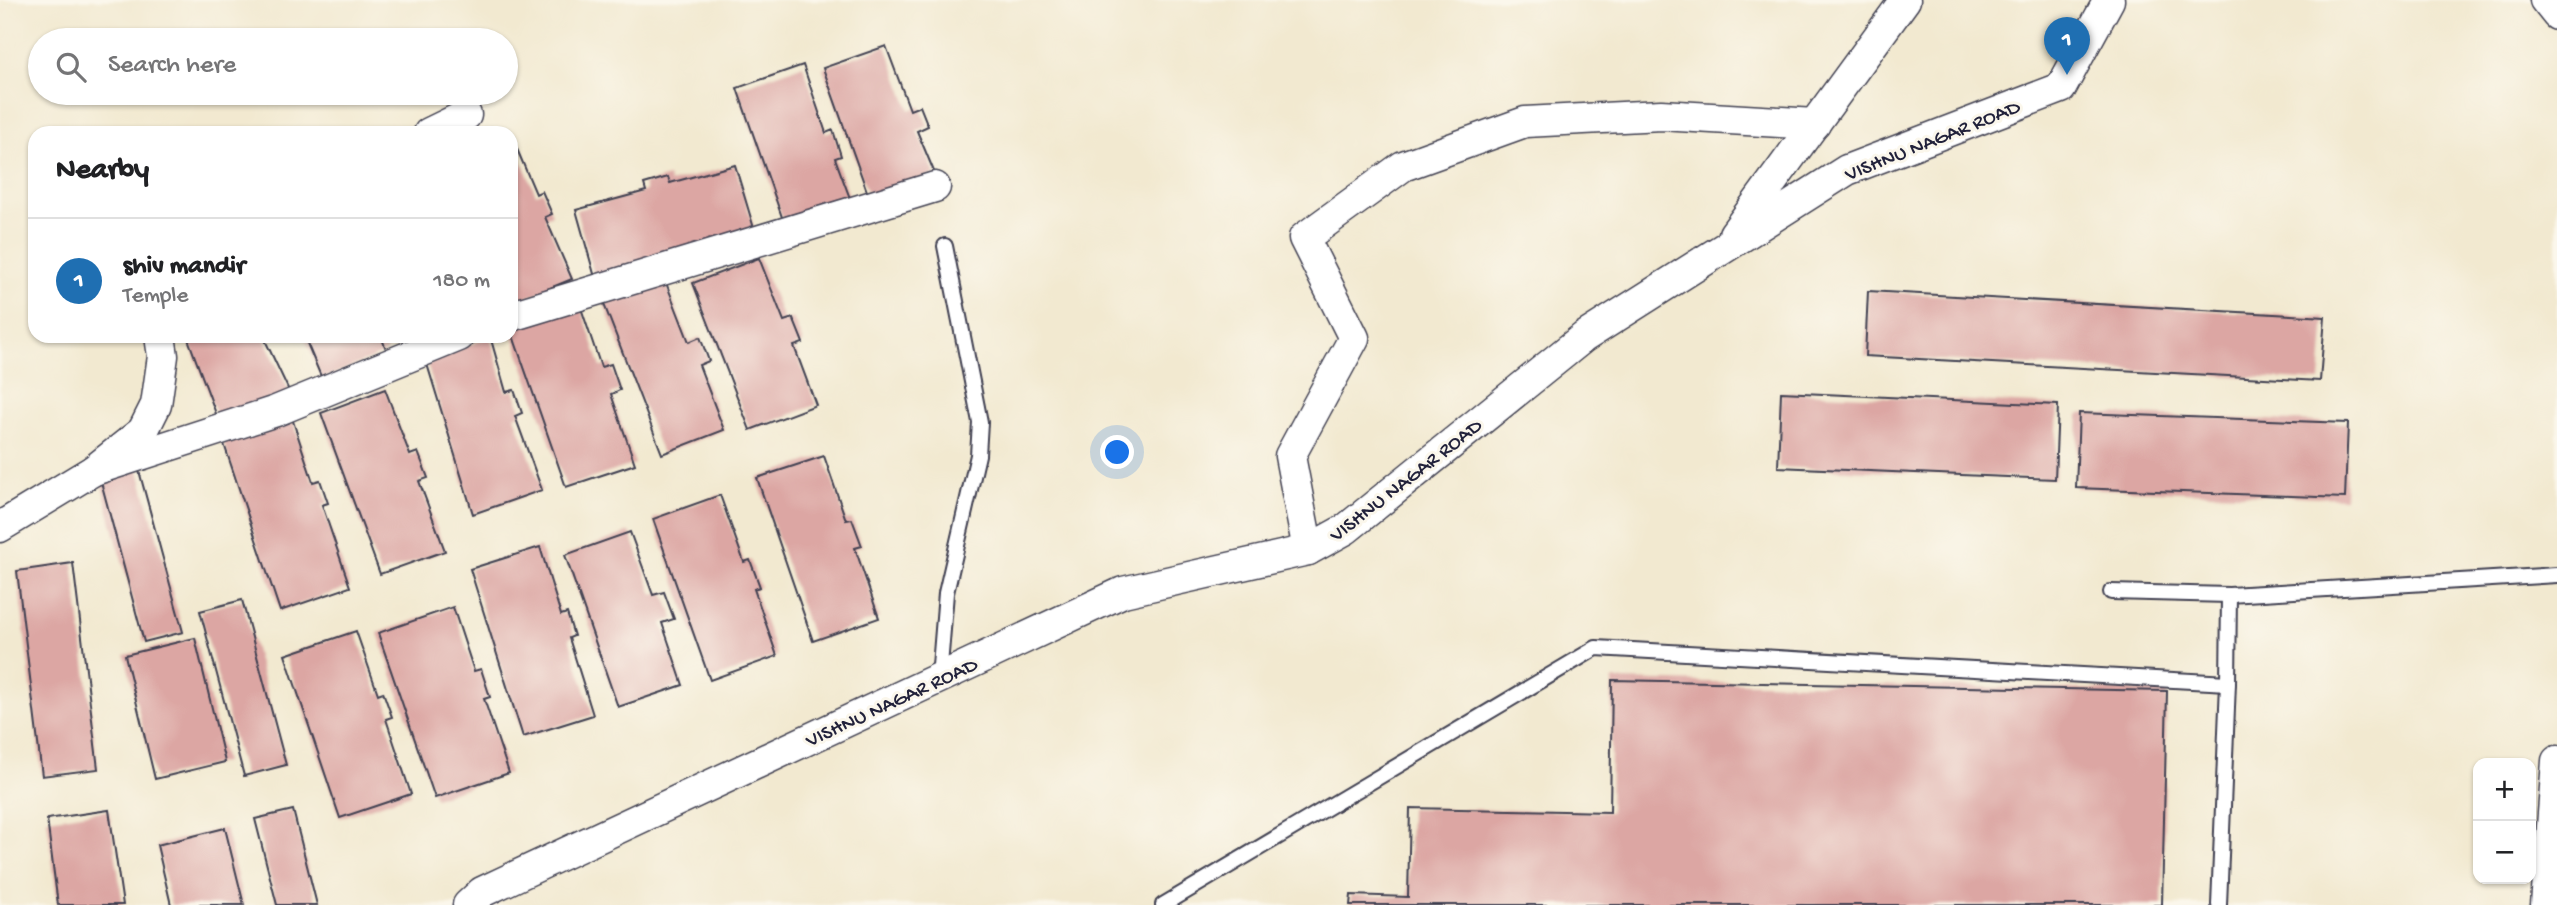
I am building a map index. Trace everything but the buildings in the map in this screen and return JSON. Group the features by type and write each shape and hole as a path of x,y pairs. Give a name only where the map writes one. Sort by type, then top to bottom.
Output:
{"street":[{"path":"1723,248 1905,0"},
{"name":"VISHNU NAGAR ROAD","path":"468,905 482,892 1124,592 1308,551 1346,529 1584,337 1847,170 2061,89 2109,0"},
{"path":"2545,0 2557,15"},
{"path":"444,126 466,116"},
{"path":"1308,551 1290,456 1354,338 1304,238 1403,166 1525,122 1661,116 1815,124"},
{"path":"518,314 935,187"},
{"path":"0,527 94,470 143,431 156,405 163,356 161,343"},
{"path":"94,470 276,411 442,343"},
{"path":"2550,902 2557,761"}],"lane":[{"path":"939,678 946,593 978,455 979,422 944,246"},
{"path":"2111,592 2229,595 2557,575"},
{"path":"2219,905 2229,595"},
{"path":"1163,905 1595,648 2228,683"}],"place":[{"name":"shiv mandir","path":"2067,75"}]}
